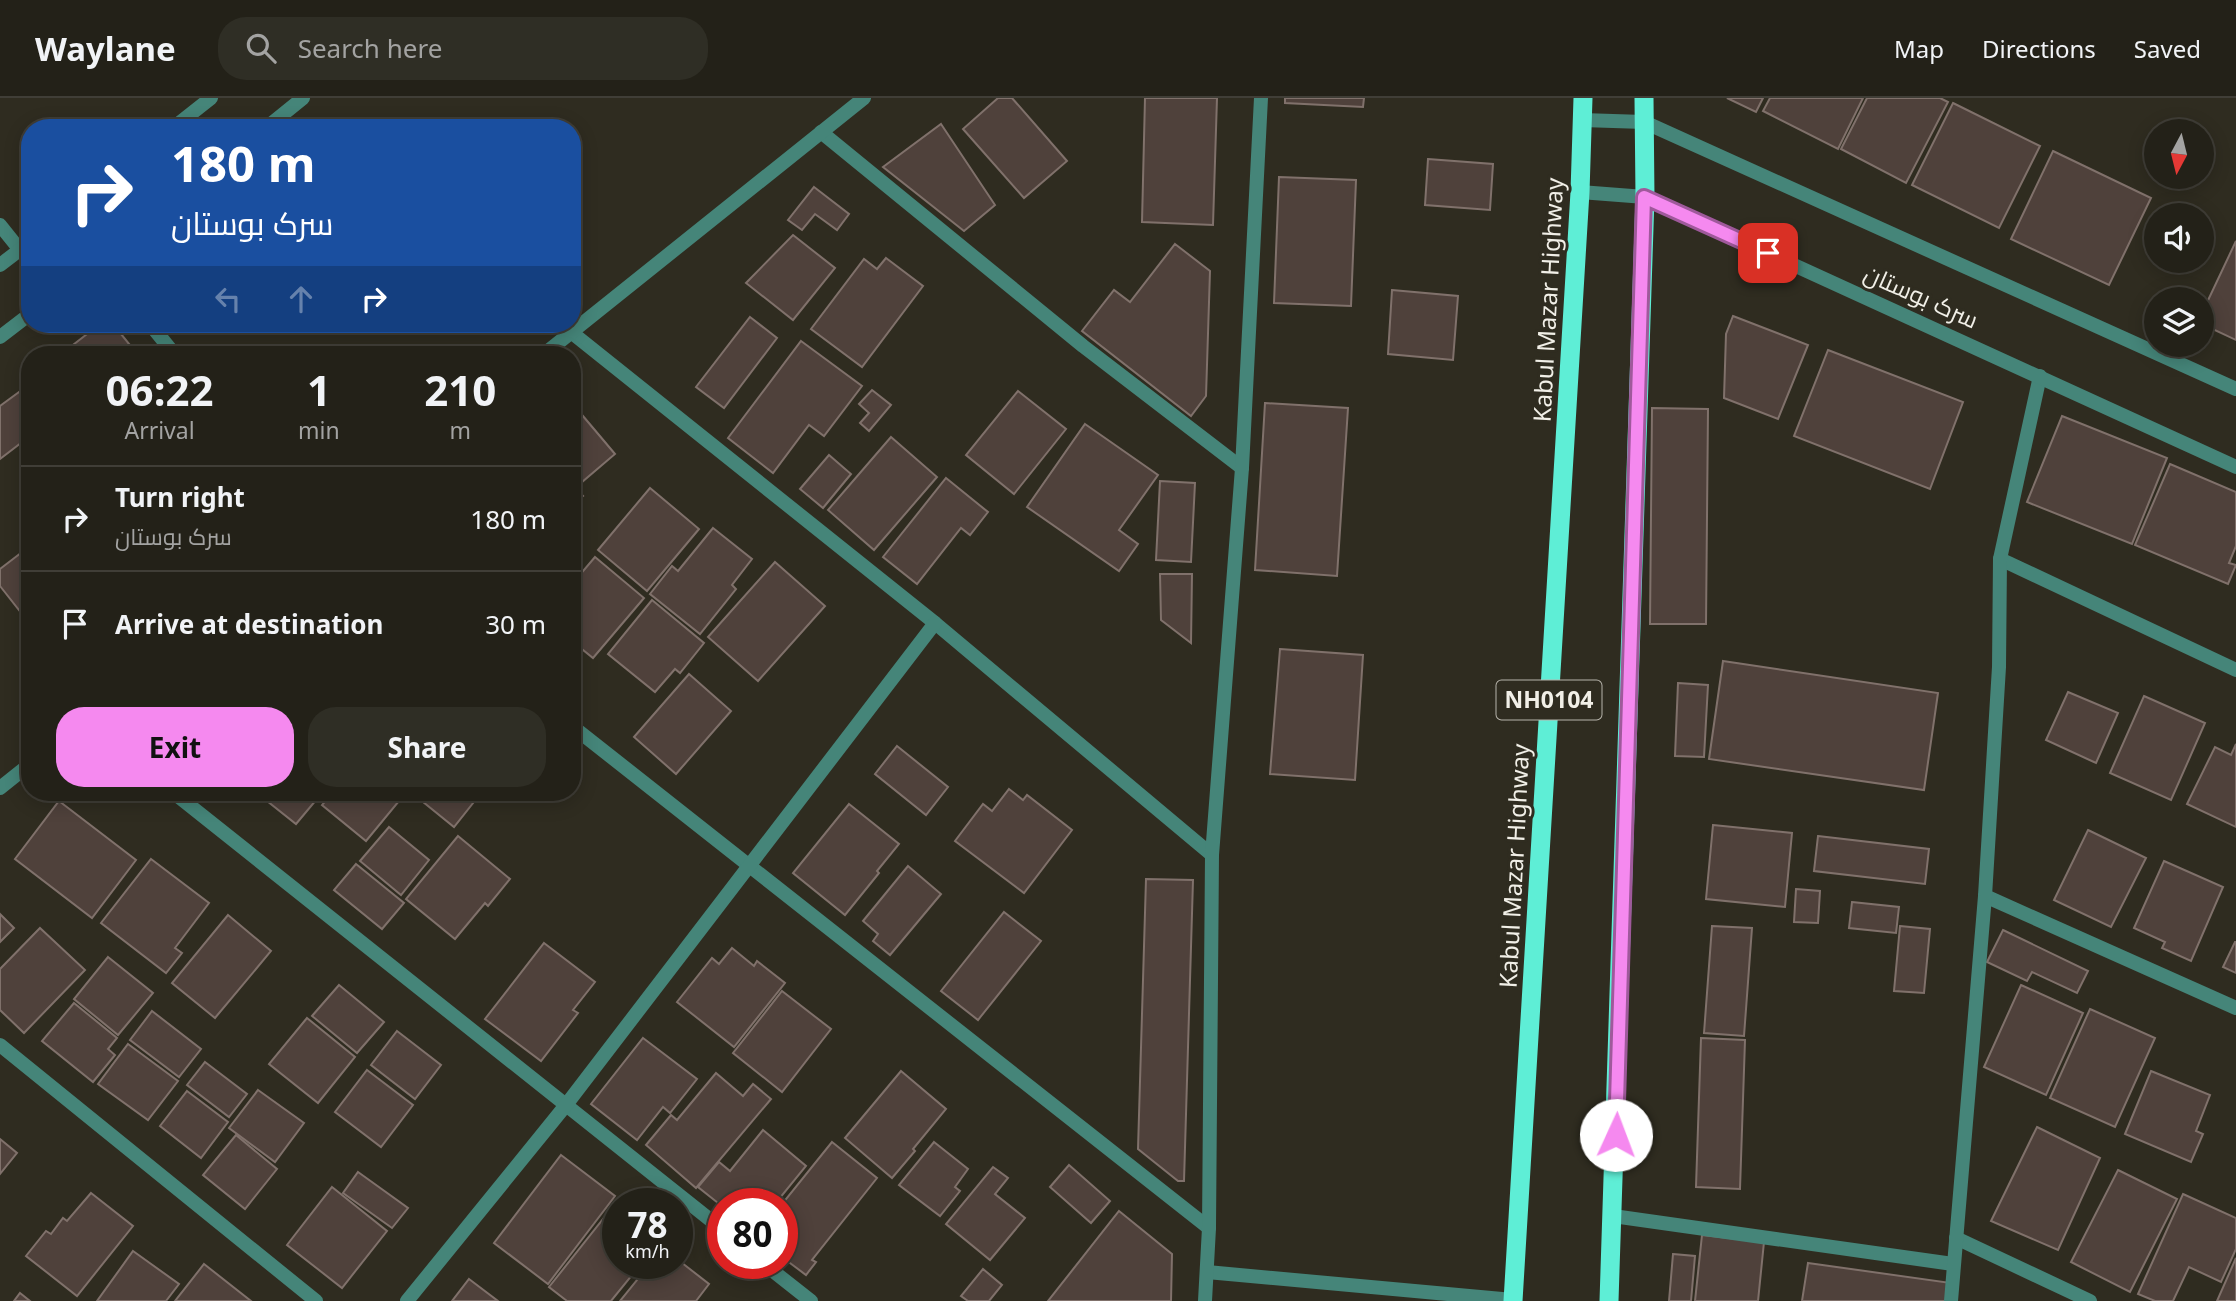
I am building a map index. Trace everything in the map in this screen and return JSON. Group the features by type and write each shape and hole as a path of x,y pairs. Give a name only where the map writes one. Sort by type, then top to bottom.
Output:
{"highway":[{"name":"Kabul Mazar Highway","path":"1513,1300 1580,192 1583,98"},
{"name":"NH0104","path":"1609,1301 1644,197 1644,98"}],"street":[{"path":"184,119 211,98"},
{"path":"277,119 303,98"},
{"path":"581,324 864,98"},
{"path":"1205,1301 1209,1228 1212,855 1242,468 1261,98"},
{"name":"سرک بوستان","path":"1582,120 1644,122 2236,389"},
{"path":"821,132 1083,346 1242,468"},
{"name":"سرک بوستان","path":"1580,192 1644,197 2236,467"},
{"path":"0,225 21,243"},
{"path":"0,265 21,249"},
{"path":"0,337 21,321"},
{"path":"554,346 570,333"},
{"path":"572,333 935,624 1212,855"},
{"path":"1951,1301 1985,896 1999,667 2000,559 2040,376"},
{"path":"2000,559 2236,670"},
{"path":"407,1301 566,1105 935,624"},
{"path":"581,733 1209,1228"},
{"path":"0,788 21,771"},
{"path":"184,801 707,1217"},
{"path":"1985,896 2236,1008"},
{"path":"0,1045 316,1301"},
{"path":"1613,1216 1953,1264"},
{"path":"1956,1238 2090,1301"},
{"path":"1207,1272 1513,1300"},
{"path":"783,1279 811,1301"}],"building":[{"path":"998,98 1012,98 1067,161 1024,198 963,129"},
{"path":"1145,98 1217,98 1213,225 1142,222"},
{"path":"1285,98 1364,98 1363,107 1285,103"},
{"path":"1727,98 1763,98 1756,112"},
{"path":"1770,98 1863,98 1838,149 1763,111"},
{"path":"1867,98 1940,98 1948,102 1906,183 1841,149"},
{"path":"1953,103 2040,146 1999,228 1912,185"},
{"path":"941,124 995,205 964,231 883,167"},
{"path":"2053,151 2151,198 2149,203 2144,203 2144,212 2109,285 2011,239"},
{"path":"1428,159 1493,164 1490,210 1425,205"},
{"path":"1279,177 1356,180 1351,306 1274,303"},
{"path":"814,187 849,214 837,230 815,214 802,230 788,220"},
{"path":"793,235 835,268 793,320 746,283"},
{"path":"2236,241 2236,340 2214,330 2214,288"},
{"path":"1175,244 1210,271 1206,396 1191,416 1082,331 1114,290 1130,302"},
{"path":"886,258 923,286 862,367 811,329 864,259 877,269"},
{"path":"1392,290 1458,296 1453,360 1388,354"},
{"path":"1733,316 1808,345 1778,419 1724,398 1726,334"},
{"path":"750,317 777,338 724,408 696,387"},
{"path":"88,333 120,333 131,346 72,346"},
{"path":"801,341 862,386 824,436 809,425 773,473 728,438"},
{"path":"1828,350 1963,402 1930,489 1794,436"},
{"path":"872,390 891,405 869,431 860,423 869,413 859,404"},
{"path":"21,391 21,443 0,459 0,406"},
{"path":"1018,391 1066,429 1014,494 966,455"},
{"path":"1265,403 1348,408 1337,576 1255,570"},
{"path":"1652,408 1708,409 1706,624 1650,624"},
{"path":"581,414 615,454 581,481"},
{"path":"2062,416 2167,458 2132,544 2027,502"},
{"path":"1085,424 1158,475 1119,530 1138,544 1119,571 1027,507"},
{"path":"891,437 937,477 874,550 828,510"},
{"path":"829,455 851,474 823,508 800,489"},
{"path":"2170,464 2236,492 2236,546 2229,563 2236,565 2228,584 2135,545"},
{"path":"946,478 988,512 970,535 961,528 917,584 883,557"},
{"path":"1160,481 1195,483 1191,562 1156,560"},
{"path":"650,488 699,529 647,591 598,550"},
{"path":"713,528 752,559 732,585 736,589 700,634 650,594 672,566 678,571"},
{"path":"21,553 21,613 0,586 0,569"},
{"path":"595,557 644,598 593,658 581,648 581,573"},
{"path":"775,562 825,606 758,681 708,637"},
{"path":"1160,574 1192,574 1191,643 1161,620"},
{"path":"652,600 704,643 680,673 675,669 655,692 608,654"},
{"path":"1280,649 1363,655 1355,780 1270,774"},
{"path":"1723,661 1938,693 1924,790 1709,759"},
{"path":"689,674 731,711 676,774 634,737"},
{"path":"1678,683 1708,685 1704,757 1675,756"},
{"path":"2068,692 2118,713 2096,763 2046,740"},
{"path":"2144,696 2205,723 2171,800 2110,773"},
{"path":"2236,744 2236,827 2187,804 2215,747 2231,755"},
{"path":"897,746 948,787 926,815 875,774"},
{"path":"1009,789 1023,800 1027,795 1072,830 1024,893 955,841 983,804 992,811"},
{"path":"59,801 136,860 92,918 15,859"},
{"path":"267,801 315,801 296,824"},
{"path":"325,801 399,801 366,841 322,805"},
{"path":"422,801 475,801 454,827"},
{"path":"849,804 899,844 845,915 793,873"},
{"path":"1713,825 1792,833 1785,907 1706,899"},
{"path":"389,827 429,860 401,895 360,861"},
{"path":"2088,830 2146,858 2111,927 2054,900"},
{"path":"458,836 510,879 488,906 485,903 455,939 406,899"},
{"path":"1818,836 1929,849 1925,884 1814,871"},
{"path":"151,859 209,903 175,948 182,953 166,973 101,923"},
{"path":"2164,861 2223,887 2191,961 2162,948 2165,942 2134,928"},
{"path":"356,864 404,903 382,929 334,890"},
{"path":"908,866 941,894 890,955 873,941 878,934 863,921"},
{"path":"1146,879 1193,880 1184,1181 1178,1181 1138,1149"},
{"path":"1796,889 1820,891 1818,923 1794,922"},
{"path":"1852,902 1899,907 1896,933 1849,928"},
{"path":"1004,912 1041,941 978,1020 941,991"},
{"path":"0,914 14,928 0,942"},
{"path":"228,915 271,951 215,1018 172,983"},
{"path":"1712,926 1752,928 1744,1036 1704,1033"},
{"path":"1900,926 1930,929 1924,993 1894,991"},
{"path":"40,928 85,970 24,1033 0,1010 0,969"},
{"path":"2003,930 2088,971 2077,993 2032,972 2027,981 1987,962"},
{"path":"2236,942 2236,973 2223,967"},
{"path":"544,943 595,982 573,1010 578,1013 541,1061 485,1019"},
{"path":"732,948 754,966 757,961 785,983 734,1047 677,1002 712,958 719,964"},
{"path":"108,957 153,993 118,1035 74,999"},
{"path":"339,985 384,1022 357,1053 312,1016"},
{"path":"2021,985 2083,1013 2046,1095 1984,1067"},
{"path":"782,991 831,1029 782,1092 733,1053"},
{"path":"74,1003 117,1038 108,1049 115,1055 93,1082 42,1041"},
{"path":"2090,1009 2155,1038 2115,1127 2050,1098"},
{"path":"152,1011 201,1049 179,1077 130,1040"},
{"path":"307,1018 355,1057 318,1103 269,1064"},
{"path":"397,1031 441,1065 415,1099 371,1065"},
{"path":"643,1038 697,1079 670,1113 663,1107 637,1140 591,1104"},
{"path":"1701,1038 1745,1040 1740,1189 1696,1187"},
{"path":"128,1044 178,1081 148,1120 98,1084"},
{"path":"205,1062 247,1094 229,1117 187,1085"},
{"path":"367,1070 413,1105 381,1147 335,1112"},
{"path":"901,1071 946,1109 892,1178 845,1138"},
{"path":"2151,1071 2210,1095 2196,1131 2203,1134 2191,1162 2125,1134"},
{"path":"716,1073 743,1096 753,1084 771,1099 696,1188 646,1145 671,1115 677,1120"},
{"path":"258,1090 304,1123 275,1162 229,1128"},
{"path":"187,1091 228,1122 201,1158 160,1126"},
{"path":"2037,1127 2100,1158 2058,1250 1991,1221"},
{"path":"763,1130 806,1166 788,1188 707,1188 707,1194 698,1187 719,1162 730,1171"},
{"path":"236,1135 277,1169 245,1209 203,1175"},
{"path":"0,1139 17,1153 0,1174"},
{"path":"832,1142 877,1178 812,1260 816,1262 806,1275 798,1269 798,1188 795,1188"},
{"path":"934,1142 968,1169 955,1187 960,1191 940,1216 899,1185"},
{"path":"561,1155 604,1188 602,1188 602,1213 548,1284 494,1243"},
{"path":"1069,1165 1110,1201 1091,1223 1050,1187"},
{"path":"993,1167 1008,1178 995,1194 1025,1218 990,1260 946,1224"},
{"path":"2118,1170 2177,1199 2130,1292 2071,1262"},
{"path":"358,1172 408,1208 392,1228 343,1193"},
{"path":"332,1187 387,1231 342,1288 287,1245"},
{"path":"91,1193 133,1226 77,1296 26,1256 46,1231 51,1234 63,1218 67,1221"},
{"path":"2183,1194 2236,1218 2236,1249 2221,1282 2189,1267 2173,1301 2155,1301 2138,1294"},
{"path":"1119,1211 1172,1254 1171,1301 1048,1301"},
{"path":"602,1220 602,1279 629,1279 611,1301 567,1301 549,1287"},
{"path":"1702,1235 1764,1242 1758,1301 1695,1301"},
{"path":"133,1251 179,1284 166,1301 97,1301"},
{"path":"1673,1254 1695,1256 1691,1301 1669,1301"},
{"path":"2236,1258 2236,1301 2217,1301"},
{"path":"1808,1263 1951,1283 1949,1301 1802,1301"},
{"path":"204,1264 251,1301 175,1301"},
{"path":"983,1269 1002,1285 989,1301 968,1301 961,1296"},
{"path":"693,1272 709,1284 696,1301 620,1301 638,1279 693,1279"},
{"path":"469,1279 498,1301 452,1301"},
{"path":"20,1293 30,1301 14,1301"}],"route":[{"path":"1616,1135 1644,197 1768,253"}]}
